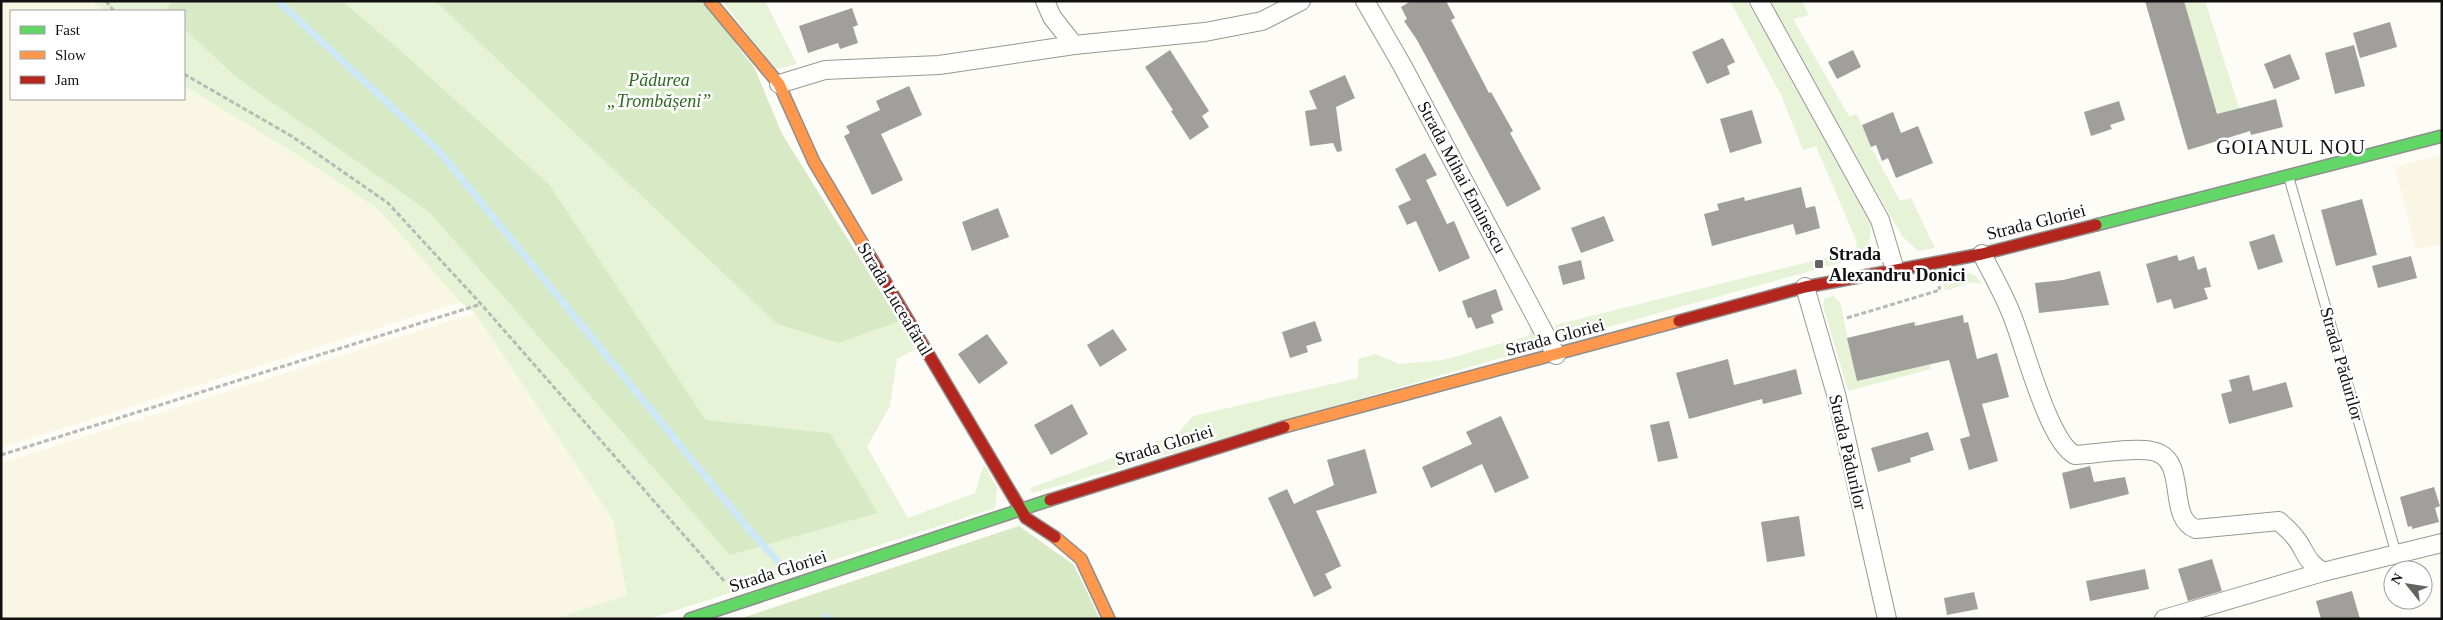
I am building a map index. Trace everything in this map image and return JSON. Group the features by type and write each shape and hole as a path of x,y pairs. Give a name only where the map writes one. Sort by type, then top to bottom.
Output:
{"street":[{"name":"Strada Luceafărul","path":"710,1 779,84 814,162 1020,509"},
{"path":"1045,1 1052,17 1074,45"},
{"path":"779,84 825,70 939,65 1074,45 1205,32 1262,21 1301,1"},
{"name":"Strada Mihai Eminescu","path":"1365,1 1556,354"},
{"path":"1758,1 1880,220 1895,270"},
{"name":"Strada Gloriei","path":"690,619 1020,509 1289,426 1805,287 1982,254 2442,136"},
{"path":"1982,254 2011,313 2047,412 2067,451 2075,455 2152,451 2164,457 2173,471 2183,518 2188,526 2196,529 2279,521 2294,536 2309,562 2323,572"},
{"name":"Strada Pădurilor","path":"1805,287 1836,394 1886,619"},
{"path":"1020,509 1026,518 1070,548 1080,559 1109,619"},
{"path":"2164,619 2323,572 2442,543"}],"lane":[{"name":"Strada Pădurilor","path":"2288,176 2396,553"}],"path":[{"path":"185,75 293,137 388,203 481,304 742,601"},
{"path":"1847,318 1940,290 1936,263"},
{"path":"1,455 481,304"}],"shaded area":[{"path":"1,1 93,1 100,10 10,10 10,100 185,100 185,87 288,149 379,210 460,302 1,448"},
{"path":"2442,155 2442,244 2416,249 2395,167"},
{"path":"475,313 613,520 627,595 553,619 1,619 1,463"}],"green space":[{"path":"93,1 172,1 166,10 100,10"},
{"path":"172,1 342,1 392,43 549,184 706,420 830,433 878,513 730,555 429,212 237,78 185,30 185,10 166,10"},
{"path":"342,1 435,1 777,324 899,321 917,348 897,359 890,406 867,447 908,518 975,493 984,464 997,488 995,508 649,619 553,619 627,595 613,520 475,313 460,302 379,210 288,149 185,87 185,30 237,78 429,212 730,554 878,513 830,433 706,421 549,184 392,43"},
{"name":"Pădurea „Trombășeni”","path":"435,1 703,1 755,69 782,134 899,321 839,343 777,324"},
{"path":"723,1 765,1 797,64 774,70"},
{"path":"1730,1 1747,1 1867,212 1871,228 1865,256 1561,340 1555,325 1857,250 1856,240 1816,146 1803,150 1781,95"},
{"path":"1766,1 1802,1 1809,15 1793,19 1849,116 1857,114 1871,147 1900,201 1911,198 1935,248 1918,251 1902,236"},
{"path":"2184,1 2205,1 2247,132 2224,139"},
{"path":"1945,272 1966,272 1979,279 1982,284 1973,282 1945,291 1943,282"},
{"path":"1833,296 1840,302 1857,381 1924,365 1914,322 1917,322 1931,369 1848,391 1823,305 1825,298"},
{"path":"1531,327 1539,343 1532,349 1033,493 1030,488 1177,434 1193,416 1358,378 1358,359 1376,354 1399,364 1443,360 1528,336"},
{"path":"1019,526 1074,565 1100,619 739,619"}],"building":[{"path":"1411,1 1446,1 1455,18 1451,20 1489,93 1491,92 1513,131 1510,133 1541,189 1507,207 1417,40 1404,21 1407,19 1401,7"},
{"path":"2145,1 2184,1 2217,114 2276,99 2283,127 2251,135 2250,131 2188,150"},
{"path":"852,8 858,25 853,27 858,43 840,49 838,43 808,53 799,26"},
{"path":"2390,22 2397,47 2360,58 2353,33"},
{"path":"1723,38 1735,62 1727,66 1730,74 1707,84 1692,52"},
{"path":"2354,45 2365,86 2335,94 2325,53"},
{"path":"1170,50 1209,111 1202,116 1209,127 1190,140 1145,67"},
{"path":"1853,50 1861,67 1837,79 1828,62"},
{"path":"2290,54 2300,79 2274,89 2264,64"},
{"path":"1345,75 1355,98 1336,107 1342,151 1337,152 1333,143 1310,146 1305,111 1317,109 1309,91"},
{"path":"909,86 922,115 881,134 903,180 872,195 844,136 850,133 846,126 880,110 876,101"},
{"path":"2119,101 2125,120 2110,125 2112,129 2091,136 2084,112"},
{"path":"1752,110 1762,143 1730,153 1720,119"},
{"path":"1893,112 1901,133 1918,126 1933,163 1896,178 1888,158 1882,161 1876,145 1871,147 1862,125"},
{"path":"1425,153 1437,175 1426,180 1447,224 1454,221 1470,258 1439,272 1416,221 1407,225 1398,206 1411,200 1395,169"},
{"path":"1801,187 1806,208 1815,206 1820,228 1796,235 1793,224 1712,246 1704,214 1719,210 1717,204 1744,197 1745,201"},
{"path":"2362,199 2377,255 2336,266 2321,210"},
{"path":"998,208 1009,237 972,251 962,222"},
{"path":"1604,216 1614,241 1581,253 1571,228"},
{"path":"2274,234 2283,262 2258,270 2249,242"},
{"path":"2177,255 2179,261 2194,256 2198,270 2206,267 2211,287 2204,288 2208,299 2174,309 2171,299 2157,303 2146,264"},
{"path":"2411,256 2417,278 2378,288 2372,266"},
{"path":"1581,260 1585,279 1563,285 1558,266"},
{"path":"2100,271 2109,305 2039,313 2035,283 2063,280"},
{"path":"1496,289 1503,310 1491,315 1494,323 1476,329 1471,317 1468,318 1462,301"},
{"path":"1963,315 1964,323 1968,322 1977,359 1997,353 2009,397 1982,404 1998,461 1969,470 1960,439 1970,436 1949,360 1857,381 1847,338 1914,322 1915,326"},
{"path":"1315,321 1322,341 1306,346 1308,352 1290,358 1282,332"},
{"path":"1113,329 1127,350 1100,367 1087,345"},
{"path":"987,334 1008,363 979,384 958,354"},
{"path":"1728,359 1734,385 1796,369 1802,394 1763,404 1762,399 1689,419 1676,373"},
{"path":"2249,375 2253,391 2286,382 2293,407 2229,424 2221,394 2232,391 2229,380"},
{"path":"1072,404 1088,434 1051,455 1034,425"},
{"path":"1501,416 1529,478 1495,493 1482,464 1431,488 1422,467 1472,444 1466,432"},
{"path":"1669,421 1678,458 1658,462 1650,425"},
{"path":"1928,432 1934,450 1910,458 1911,462 1878,472 1871,448"},
{"path":"1365,449 1377,493 1316,511 1341,566 1325,574 1332,588 1314,597 1268,498 1287,489 1294,504 1334,485 1327,460"},
{"path":"2090,466 2094,482 2125,477 2129,494 2070,509 2062,473"},
{"path":"2434,487 2440,506 2435,508 2439,522 2412,529 2412,526 2408,527 2400,497"},
{"path":"1799,516 1805,556 1767,562 1761,522"},
{"path":"2212,559 2222,591 2188,601 2178,569"},
{"path":"2145,569 2149,589 2090,601 2086,581"},
{"path":"2352,591 2360,619 2321,619 2316,601"},
{"path":"1974,592 1978,609 1947,615 1944,598"}],"waterway":[{"path":"278,1 439,151 747,527 782,566"}],"traffic: fast":[{"path":"2096,225 2442,136"},
{"path":"690,619 1050,500"}],"traffic: slow":[{"path":"710,1 779,84 814,162 867,251"},
{"path":"1284,427 1679,321"},
{"path":"1055,537 1081,559 1109,619"}],"traffic: jam":[{"path":"1679,321 1805,287 1982,254 2096,225"},
{"path":"867,251 1026,518 1055,537"},
{"path":"1050,500 1284,427"}],"place":[{"name":"Strada Alexandru Donici","path":"1819,264"}],"district":[{"name":"GOIANUL NOU","path":"2291,147"}]}
